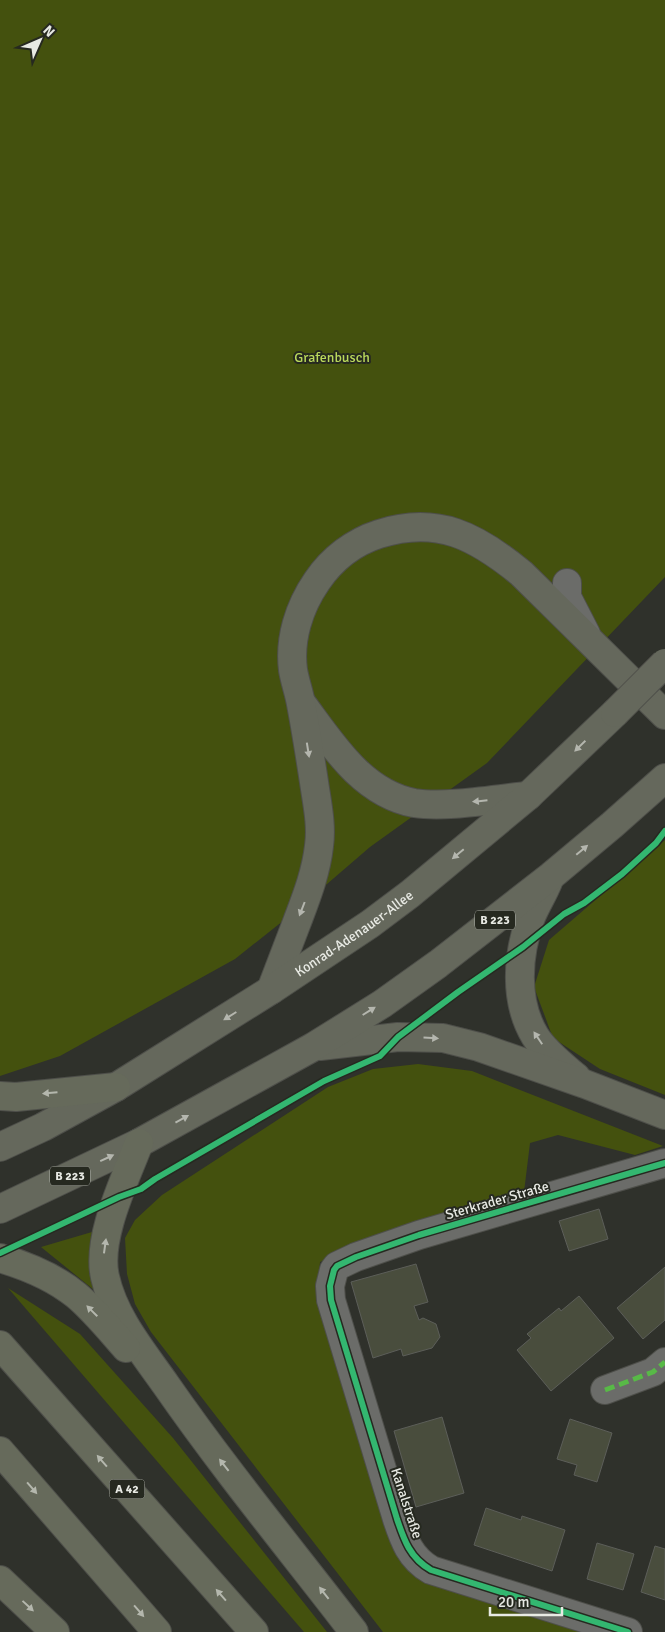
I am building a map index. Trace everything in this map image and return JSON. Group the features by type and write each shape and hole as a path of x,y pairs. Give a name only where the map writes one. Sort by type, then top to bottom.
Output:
{"highway":[{"path":"0,1096 16,1097 116,1087"},
{"path":"139,1143 112,1215 107,1234 104,1256 105,1276 114,1304 128,1332 194,1426 354,1632"},
{"path":"0,1258 42,1274 76,1295 111,1330 194,1426"},
{"name":"A 42","path":"0,1345 254,1632"},
{"path":"0,1451 157,1632"},
{"path":"0,1580 55,1632"}],"main road":[{"path":"272,990 313,878 319,845 317,804 293,670 292,649 295,629 301,609 310,590 336,559 352,547 370,537 410,528 451,530 470,538 505,560 521,573 665,715"},
{"name":"Konrad-Adenauer-Allee","path":"0,1147 43,1127 116,1087 272,990 370,924 410,894 528,796 665,663"},
{"path":"300,702 338,753 356,771 375,786 398,797 414,802 451,804 528,796"},
{"name":"B 223","path":"0,1209 139,1143 313,1047 382,1004 438,964 551,876 665,778"},
{"path":"551,876 531,917 520,966 520,988 524,1012 536,1036 550,1054 585,1084"},
{"path":"313,1047 398,1037 444,1038 478,1047 585,1084 665,1115"}],"street":[{"path":"567,582 567,597 587,637"},
{"name":"Sterkrader Straße","path":"337,1266 356,1257 623,1169 665,1163"},
{"name":"Kanalstraße","path":"337,1266 331,1276 331,1300 397,1519 405,1544 410,1552 424,1566 431,1570 628,1632"},
{"path":"605,1390 653,1372 665,1362"}],"green space":[{"name":"Grafenbusch","path":"0,0 665,0 665,577 487,763 370,847 298,909 235,959 60,1056 0,1076"},
{"path":"665,840 665,1095 600,1069 553,1038 534,987 549,940"},
{"path":"418,1064 472,1071 663,1146 635,1155 558,1135 530,1143 524,1192 344,1250 320,1262 317,1297 397,1548 592,1632 383,1632 151,1332 135,1304 127,1274 125,1238 135,1220 162,1195 328,1087 373,1069"},
{"path":"92,1232 89,1273 99,1294 41,1247"},
{"path":"8,1288 80,1334 173,1438 327,1632 304,1632"}],"building":[{"path":"599,1209 608,1239 569,1251 559,1221"},
{"path":"416,1264 428,1302 414,1306 419,1320 423,1318 436,1324 440,1337 432,1348 403,1356 401,1349 373,1358 351,1282"},
{"path":"665,1267 665,1320 643,1339 617,1308"},
{"path":"579,1296 614,1338 551,1391 517,1350 531,1338 527,1334 559,1308 561,1311"},
{"path":"442,1417 464,1493 416,1507 394,1431"},
{"path":"570,1419 612,1433 597,1482 574,1475 577,1465 557,1459"},
{"path":"486,1508 521,1520 522,1516 565,1530 552,1571 474,1545"},
{"path":"597,1543 634,1554 623,1590 587,1579"},
{"path":"655,1546 665,1549 665,1600 641,1592"}],"marked path":[{"path":"605,1390 653,1372 665,1362"}],"cycle path":[{"path":"0,1253 119,1197 141,1189 324,1081 380,1056 398,1037 523,947 564,914 584,903 622,874 656,843 665,831"},
{"path":"628,1632 431,1570 418,1560 405,1541 397,1519 331,1300 330,1286 334,1270 337,1266 356,1257 419,1235 665,1163"}]}
